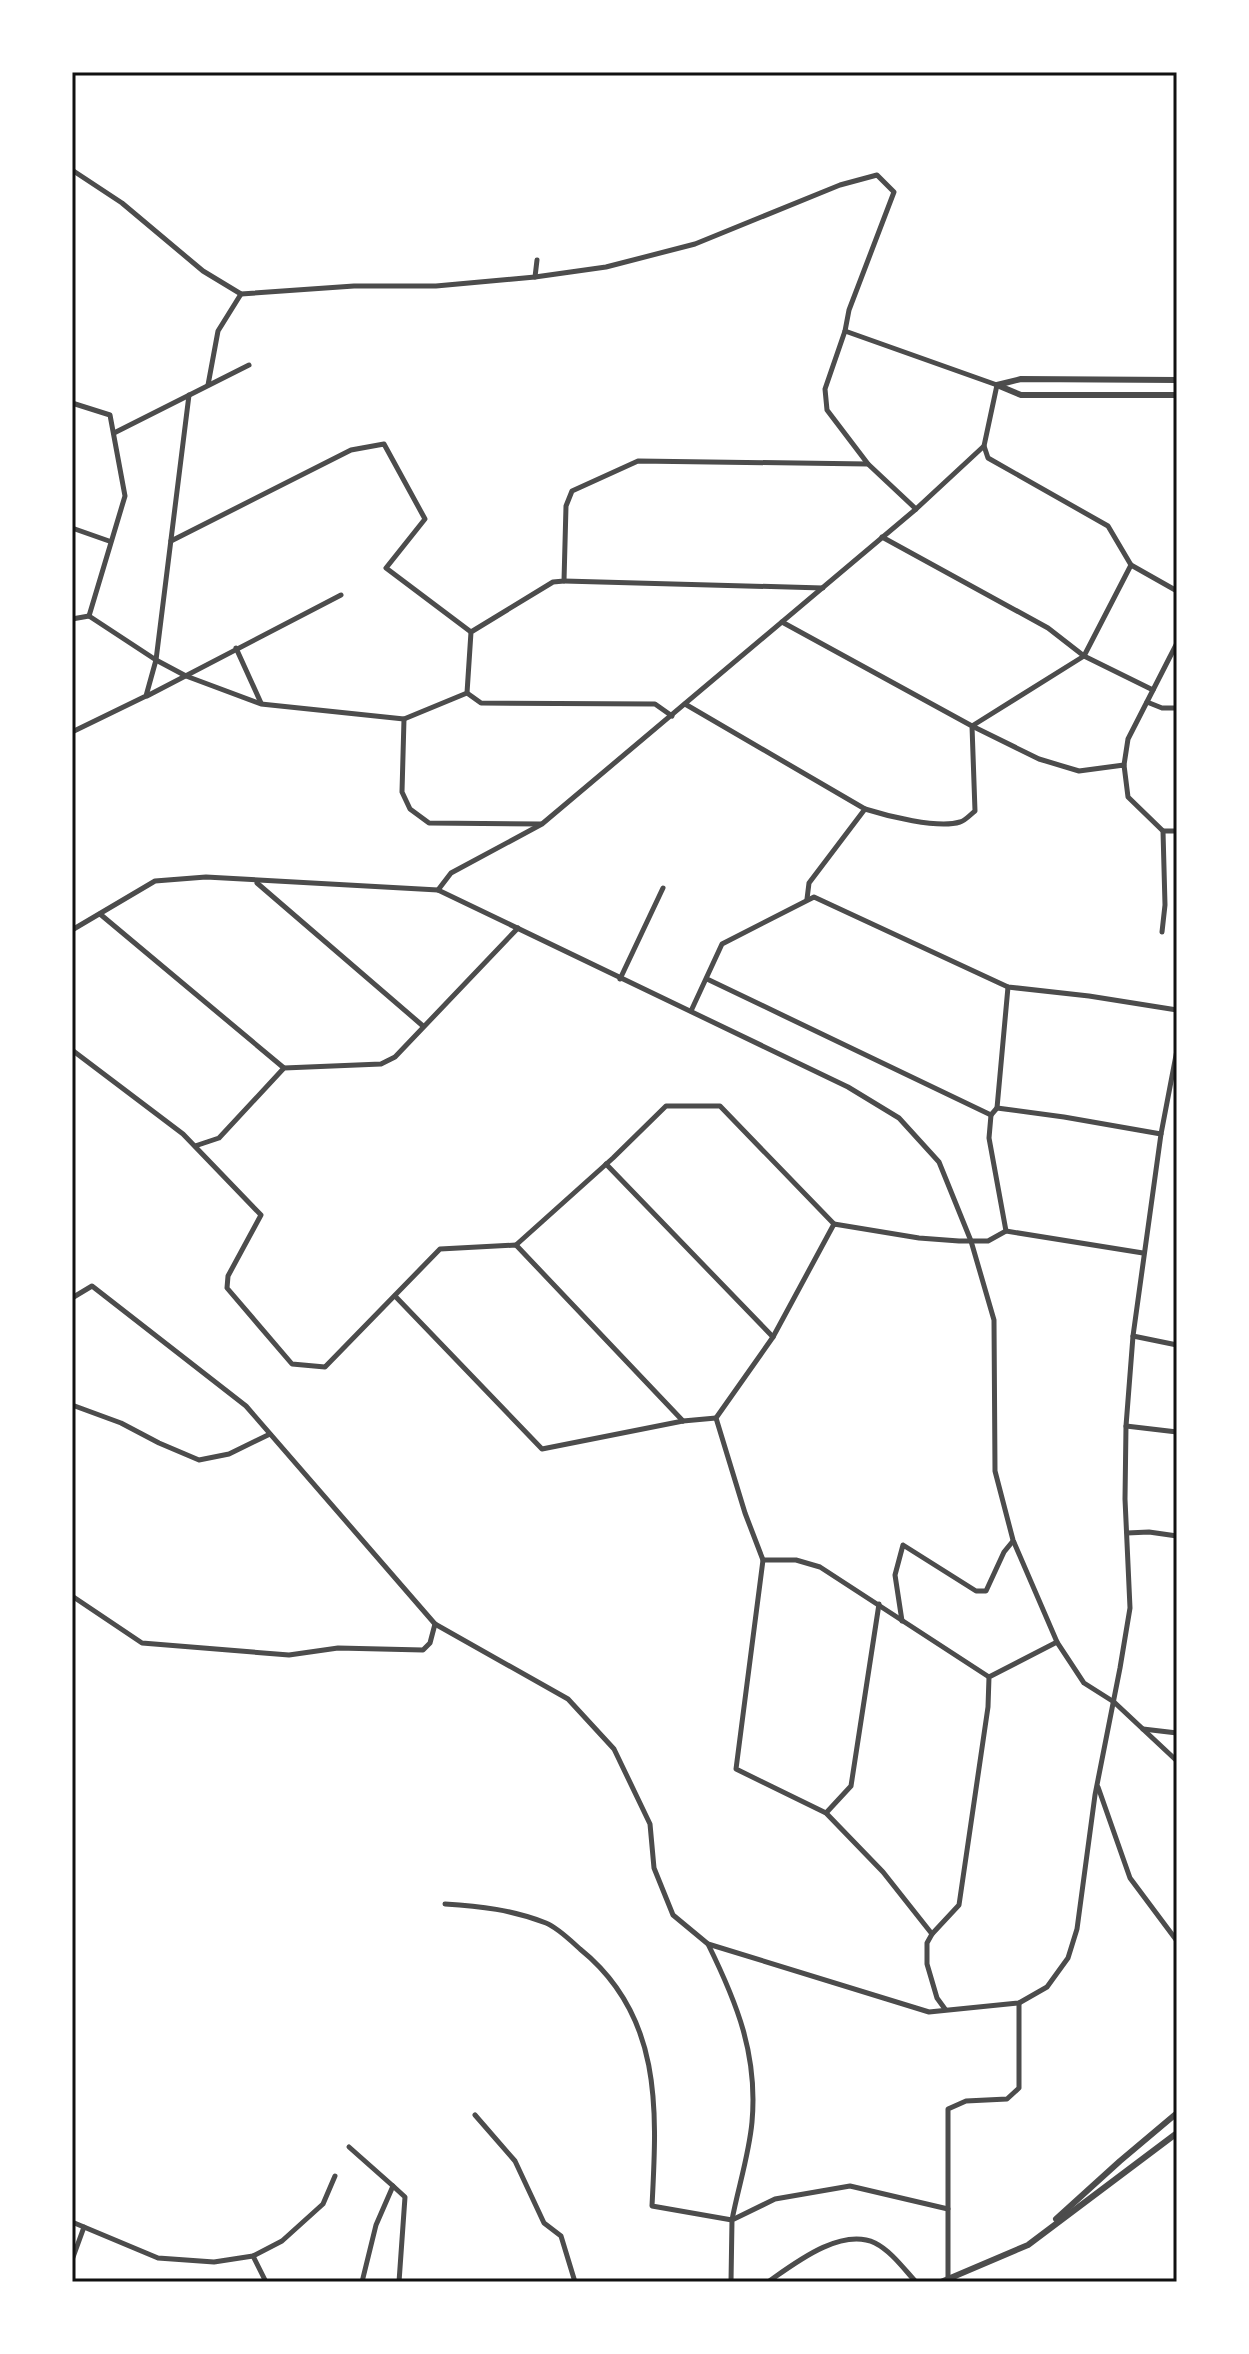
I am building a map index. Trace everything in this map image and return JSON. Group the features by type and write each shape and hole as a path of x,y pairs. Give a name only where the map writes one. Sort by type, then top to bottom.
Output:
{"street":[{"path":"72,170 122,203 203,271 241,294 354,286 436,286 606,267 695,244 840,185 877,175 894,192 849,310 825,389 827,410 868,464 916,509"},
{"path":"535,277 537,260"},
{"path":"208,385 218,331 241,294"},
{"path":"845,331 1021,395 1177,395"},
{"path":"114,433 249,365"},
{"path":"997,385 1021,379 1177,380"},
{"path":"997,385 984,446 988,458 1108,526 1131,565 1177,591"},
{"path":"146,696 156,660 189,395"},
{"path":"72,403 110,415 125,496 89,616"},
{"path":"171,541 351,450 384,444 425,519 386,568 471,632"},
{"path":"438,890 451,873 542,824 916,509 984,446"},
{"path":"564,581 566,506 572,491 638,461 868,464"},
{"path":"72,528 109,541"},
{"path":"882,537 1048,628 1084,656 1153,690"},
{"path":"972,726 1084,656 1131,565"},
{"path":"471,632 553,582 823,588"},
{"path":"72,732 341,595"},
{"path":"72,619 89,616 186,676 261,704 404,719 467,693"},
{"path":"782,622 1039,759 1079,771 1124,765"},
{"path":"467,693 471,632"},
{"path":"1177,643 1128,739 1124,765 1128,797 1163,831 1177,831"},
{"path":"236,648 261,704"},
{"path":"467,693 481,703 655,704 672,716"},
{"path":"1147,702 1162,708 1177,708"},
{"path":"685,704 865,809 883,815 940,823 961,822 975,811 972,726"},
{"path":"404,719 402,792 410,809 429,823 542,824"},
{"path":"807,899 809,883 865,809"},
{"path":"1162,932 1165,905 1163,831"},
{"path":"72,930 155,881 206,877 438,890 848,1087 899,1118 939,1162 971,1241 994,1320 995,1471 1013,1540 1057,1642 1084,1683 1114,1702 1177,1761"},
{"path":"256,882 423,1026"},
{"path":"620,979 663,888"},
{"path":"691,1011 722,944 814,897 1008,987 1177,1010"},
{"path":"100,914 284,1068 381,1064 395,1057 518,928"},
{"path":"707,979 991,1115"},
{"path":"1006,1231 989,1138 991,1115 997,1108 1008,987"},
{"path":"72,1050 195,1146 261,1215 228,1276 227,1288 292,1364 325,1367 440,1249 516,1245 666,1106 720,1106 834,1224 919,1238 971,1241 988,1241 1006,1231 1143,1253"},
{"path":"72,1298 92,1286 246,1406 435,1624 568,1699 614,1749 650,1824 654,1868 673,1915 708,1944 929,2012 1019,2003 1047,1987 1068,1958 1079,1915 1097,1784 1130,1608 1126,1426 1133,1336 1161,1134 1177,1050"},
{"path":"195,1146 219,1138 284,1068"},
{"path":"997,1108 1161,1134"},
{"path":"606,1164 773,1337"},
{"path":"395,1296 542,1449 683,1421 716,1418 773,1337 834,1224"},
{"path":"516,1245 683,1421"},
{"path":"1133,1336 1177,1345"},
{"path":"72,1405 121,1423 199,1460 229,1454 270,1434"},
{"path":"716,1418 763,1560 736,1769 826,1813 883,1872 932,1934"},
{"path":"1126,1426 1177,1432"},
{"path":"1127,1533 1177,1536"},
{"path":"902,1621 895,1575 903,1545 976,1591 986,1591 1013,1540"},
{"path":"763,1560 796,1560 820,1567 989,1677"},
{"path":"72,1596 142,1643 289,1655 338,1648 423,1650 430,1643 435,1624"},
{"path":"826,1813 851,1786 879,1604"},
{"path":"989,1677 1057,1642"},
{"path":"946,2009 937,1998 927,1964 927,1943 959,1905 988,1707 989,1677"},
{"path":"1142,1729 1177,1733"},
{"path":"1097,1784 1130,1878 1177,1941"},
{"path":"445,1904 494,1907 550,1924 603,1967 638,2022 650,2071 656,2133 652,2206 732,2220 775,2199 850,2186 948,2209"},
{"path":"708,1944 734,1997 750,2057 752,2122 732,2220 731,2282"},
{"path":"944,2281 948,2109 966,2101 1007,2099 1019,2088 1019,2003"},
{"path":"1028,2245 1177,2113"},
{"path":"475,2115 515,2161 544,2223 561,2236 575,2282"},
{"path":"944,2281 1028,2245 1177,2133"},
{"path":"349,2147 405,2197 399,2282"},
{"path":"72,2222 158,2258 214,2262 253,2256 282,2241 323,2204 335,2176"},
{"path":"362,2282 376,2225 393,2186"},
{"path":"72,2260 84,2227"},
{"path":"768,2282 809,2255 851,2237 875,2243 916,2282"},
{"path":"253,2256 266,2282"},
{"path":"944,2281 959,2282"}]}
